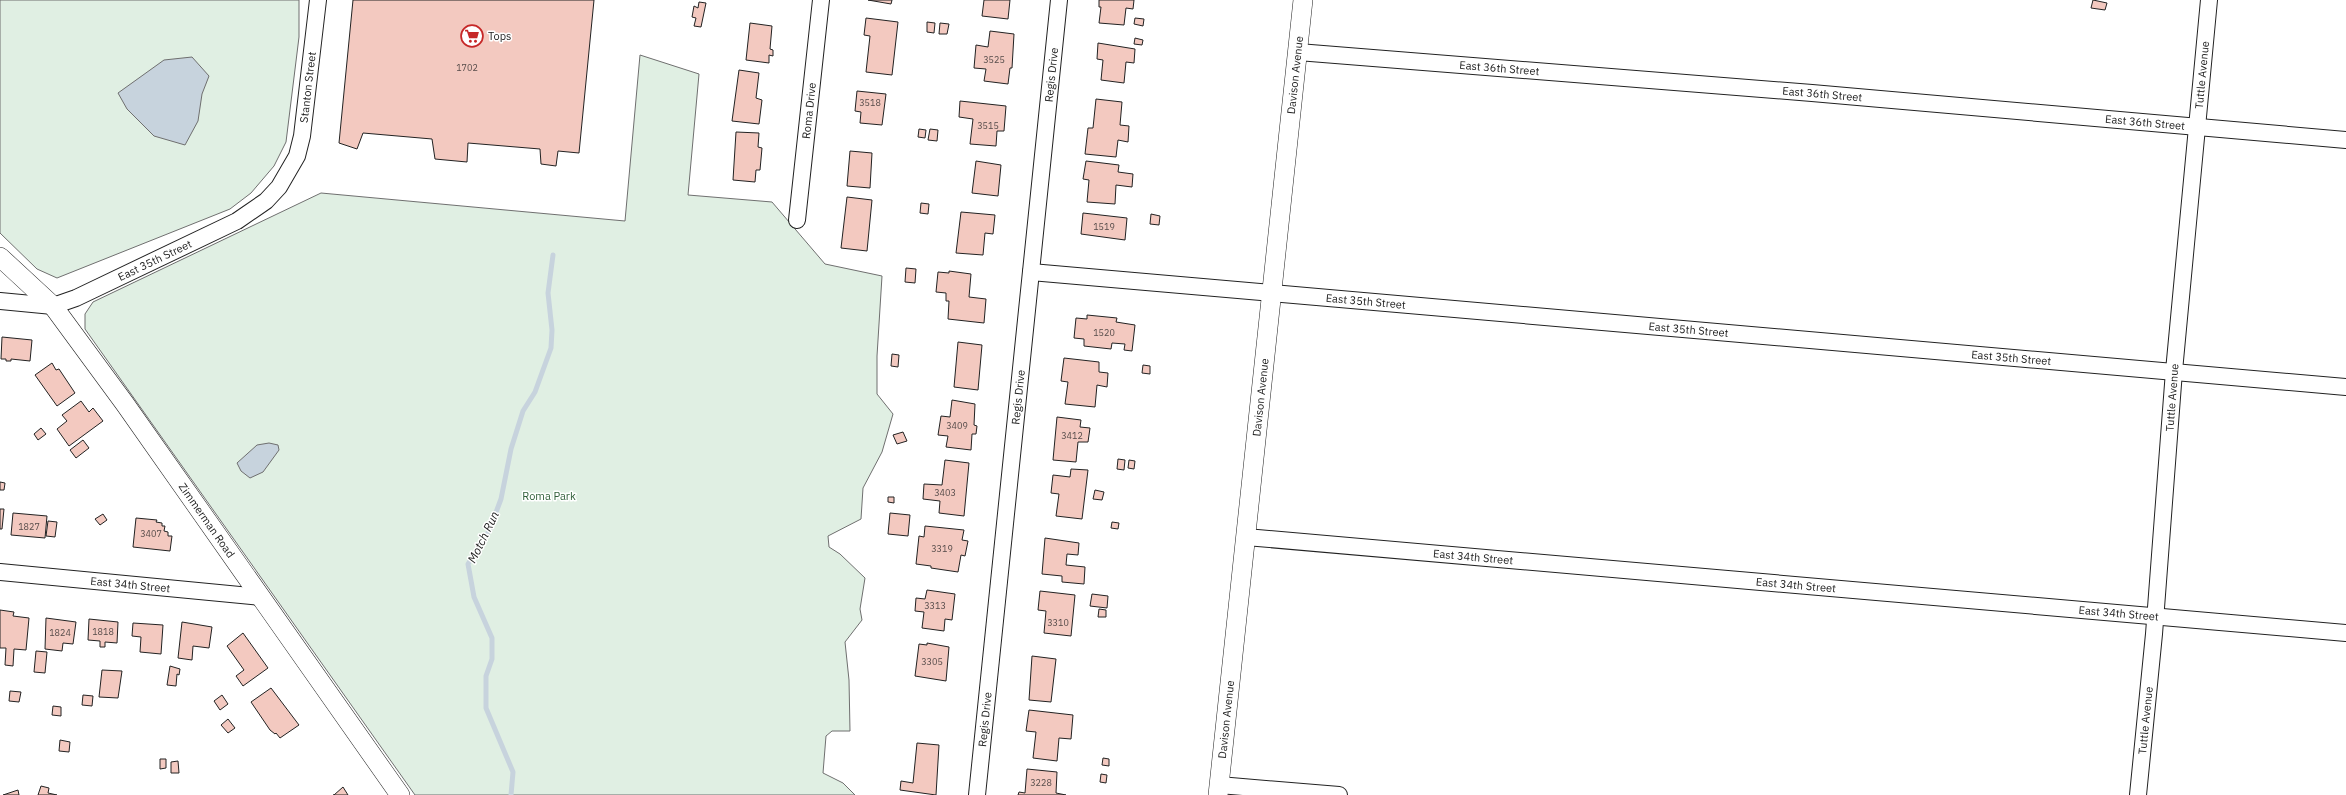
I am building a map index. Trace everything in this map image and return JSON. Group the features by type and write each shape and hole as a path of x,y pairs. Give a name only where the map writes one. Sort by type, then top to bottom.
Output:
{"street":[{"name":"Stanton Street","path":"289,171 297,156 305,122 318,0"},
{"name":"Roma Drive","path":"797,220 821,0"},
{"name":"Regis Drive","path":"977,795 1059,0"},
{"name":"Davison Avenue","path":"1219,790 1303,0"},
{"name":"Tuttle Avenue","path":"2138,795 2174,371 2209,0"},
{"name":"East 36th Street","path":"1298,52 1812,93 2346,140"},
{"name":"East 35th Street","path":"0,301 53,306 76,298 237,221 266,201 289,171"},
{"name":"Zimmerman Road","path":"0,257 53,306 125,404 400,795"},
{"name":"East 35th Street","path":"1031,272 2346,387"},
{"name":"East 34th Street","path":"1246,537 2346,633"},
{"name":"East 34th Street","path":"0,572 261,597"},
{"path":"1219,790 1339,795"}],"green space":[{"path":"0,0 299,0 299,37 286,142 274,166 251,193 230,209 57,278 37,269 0,233"},
{"name":"Roma Park","path":"640,55 699,74 688,195 772,202 825,264 882,276 877,356 877,394 893,414 882,452 863,488 861,519 828,536 829,547 840,554 865,578 860,609 862,620 845,642 849,680 850,731 832,731 826,736 823,773 843,783 855,795 415,795 85,329 85,314 93,302 321,193 625,221"}],"shaded area":[{"path":"192,57 209,76 202,94 198,121 185,145 154,136 127,109 118,93 164,60"},
{"path":"269,443 278,445 279,450 263,472 250,478 241,471 237,463 257,445"}],"building":[{"path":"353,0 594,0 579,153 558,151 556,166 541,164 540,149 468,143 467,162 435,159 432,139 363,133 357,149 339,143"},
{"path":"868,0 892,0 891,4"},
{"path":"984,0 1010,0 1008,19 982,16"},
{"path":"1099,0 1134,0 1133,9 1126,8 1124,25 1099,23 1101,7 1099,7"},
{"path":"2093,0 2107,3 2105,10 2091,8"},
{"path":"699,2 706,3 701,27 694,26 696,18 692,17 694,6 698,8"},
{"path":"866,18 898,22 892,75 866,72 870,36 864,35"},
{"path":"1135,18 1144,19 1143,26 1134,24"},
{"path":"927,22 935,23 934,33 927,32"},
{"path":"750,23 772,26 770,49 773,50 773,56 769,55 769,63 746,60"},
{"path":"940,23 949,24 947,34 939,34"},
{"path":"990,31 1014,34 1012,68 1010,68 1008,84 984,81 986,69 974,68 976,45 988,47"},
{"path":"1135,38 1143,40 1142,45 1134,44"},
{"path":"1098,43 1135,49 1134,63 1126,62 1124,83 1101,80 1103,60 1097,59"},
{"path":"739,70 759,73 756,98 762,100 759,124 732,121"},
{"path":"857,91 886,94 882,125 860,123 861,112 855,111"},
{"path":"1096,99 1122,102 1120,125 1129,126 1128,142 1118,140 1116,157 1085,154 1088,128 1093,128"},
{"path":"960,101 1006,106 1004,131 997,131 996,146 970,144 973,119 959,117"},
{"path":"919,129 926,130 925,138 918,137"},
{"path":"930,129 938,130 937,141 928,140"},
{"path":"736,132 759,133 758,147 762,148 760,170 756,170 755,182 733,180"},
{"path":"850,151 872,153 870,188 847,186"},
{"path":"976,161 1001,165 998,196 972,193"},
{"path":"1086,161 1119,165 1118,172 1133,174 1132,187 1116,185 1115,204 1087,202 1089,180 1083,179"},
{"path":"847,197 872,200 867,251 841,248"},
{"path":"921,203 929,204 928,214 920,213"},
{"path":"961,212 995,215 993,234 985,233 983,255 956,253"},
{"path":"1083,213 1127,218 1125,240 1081,234"},
{"path":"1151,214 1160,216 1159,225 1150,224"},
{"path":"906,268 916,269 915,283 905,282"},
{"path":"949,271 971,274 969,297 986,299 984,323 948,319 949,301 946,301 946,293 936,292 938,272 949,273"},
{"path":"1087,315 1117,318 1116,322 1135,325 1132,351 1124,350 1125,344 1112,343 1111,349 1084,346 1084,339 1074,338 1076,318 1087,319"},
{"path":"2,337 32,340 30,361 11,359 11,361 6,361 6,359 1,359"},
{"path":"958,342 982,345 978,390 954,387"},
{"path":"892,354 899,355 898,367 891,366"},
{"path":"1064,358 1099,362 1099,372 1108,373 1107,387 1097,385 1095,407 1065,404 1068,382 1061,381"},
{"path":"52,363 56,370 59,369 75,393 57,406 35,375"},
{"path":"1143,365 1150,366 1150,374 1142,373"},
{"path":"952,400 975,404 974,425 977,426 976,434 972,434 971,450 946,447 948,436 938,435 941,416 950,417"},
{"path":"81,401 89,412 93,408 103,421 69,446 57,429 67,421 62,415"},
{"path":"1057,417 1081,420 1080,427 1090,428 1088,442 1078,442 1076,462 1053,460"},
{"path":"41,428 46,434 38,440 34,434"},
{"path":"903,432 907,441 897,444 893,435"},
{"path":"83,440 89,448 76,458 70,450"},
{"path":"1118,459 1125,460 1124,470 1117,469"},
{"path":"945,460 969,463 964,516 939,513 940,501 923,499 924,484 942,485"},
{"path":"1129,460 1135,461 1134,469 1128,468"},
{"path":"1071,469 1088,470 1082,519 1056,516 1059,494 1051,493 1053,475 1070,477"},
{"path":"0,482 5,483 4,490 0,490"},
{"path":"1095,490 1104,492 1102,500 1093,499"},
{"path":"888,497 894,497 894,503 888,502"},
{"path":"0,509 4,509 2,529 0,529"},
{"path":"13,513 47,516 45,538 11,535"},
{"path":"890,513 910,515 908,536 888,534"},
{"path":"103,514 107,520 100,525 95,519"},
{"path":"136,518 157,520 156,522 162,523 162,526 165,526 164,531 168,532 168,536 172,536 170,551 133,547"},
{"path":"48,521 57,522 55,537 46,536"},
{"path":"1112,522 1119,523 1118,529 1111,528"},
{"path":"925,526 964,530 962,540 968,541 965,556 961,555 958,572 916,564 919,536 924,537"},
{"path":"1045,538 1079,543 1078,555 1067,554 1066,565 1085,567 1084,584 1062,582 1062,576 1042,574"},
{"path":"927,590 955,594 952,620 945,619 944,631 922,628 924,612 915,611 916,598 925,599"},
{"path":"1040,591 1075,595 1071,636 1044,633 1046,611 1038,610"},
{"path":"1092,594 1108,596 1107,608 1090,606"},
{"path":"1099,609 1106,610 1106,617 1098,617"},
{"path":"0,610 14,612 13,616 29,618 26,650 14,649 13,666 5,665 6,648 0,648"},
{"path":"46,618 76,622 73,644 63,643 62,651 45,649"},
{"path":"89,619 118,622 117,643 105,642 105,647 100,647 100,641 88,640"},
{"path":"182,622 212,627 209,648 193,646 192,660 178,658"},
{"path":"133,623 163,625 161,654 140,652 141,637 132,636"},
{"path":"243,633 268,668 243,686 236,676 244,670 227,646"},
{"path":"927,643 949,647 946,681 915,676 919,644 927,645"},
{"path":"36,651 47,652 45,673 34,672"},
{"path":"1032,656 1056,659 1051,702 1029,700"},
{"path":"170,666 180,669 179,675 177,674 176,686 167,685"},
{"path":"102,670 122,671 118,698 99,697"},
{"path":"271,688 299,725 280,738 276,733 275,734 270,730 251,702"},
{"path":"10,691 21,692 19,702 9,701"},
{"path":"83,695 93,696 92,706 82,705"},
{"path":"222,695 228,704 220,710 214,701"},
{"path":"53,706 61,707 61,716 52,715"},
{"path":"1029,710 1073,715 1071,739 1059,738 1057,761 1033,758 1036,732 1026,731"},
{"path":"228,719 235,728 228,733 221,725"},
{"path":"60,740 70,742 69,752 59,751"},
{"path":"917,743 939,745 936,795 900,790 901,781 913,783"},
{"path":"1103,758 1109,759 1109,766 1102,765"},
{"path":"160,759 166,759 166,768 160,769"},
{"path":"178,761 179,773 171,773 171,762"},
{"path":"1027,769 1057,772 1056,793 1066,795 1018,795 1019,792 1025,793"},
{"path":"1101,774 1107,775 1106,783 1100,782"},
{"path":"41,786 49,788 48,793 57,795 38,795"},
{"path":"343,787 348,795 334,795"},
{"path":"18,790 19,795 3,795"}],"waterway":[{"name":"Motch Run","path":"511,795 513,772 486,708 486,676 492,659 492,638 474,597 468,564 489,531 501,499 511,449 523,411 535,392 551,348 552,330 548,293 553,255"}],"place":[{"name":"Tops","path":"472,36"}]}
